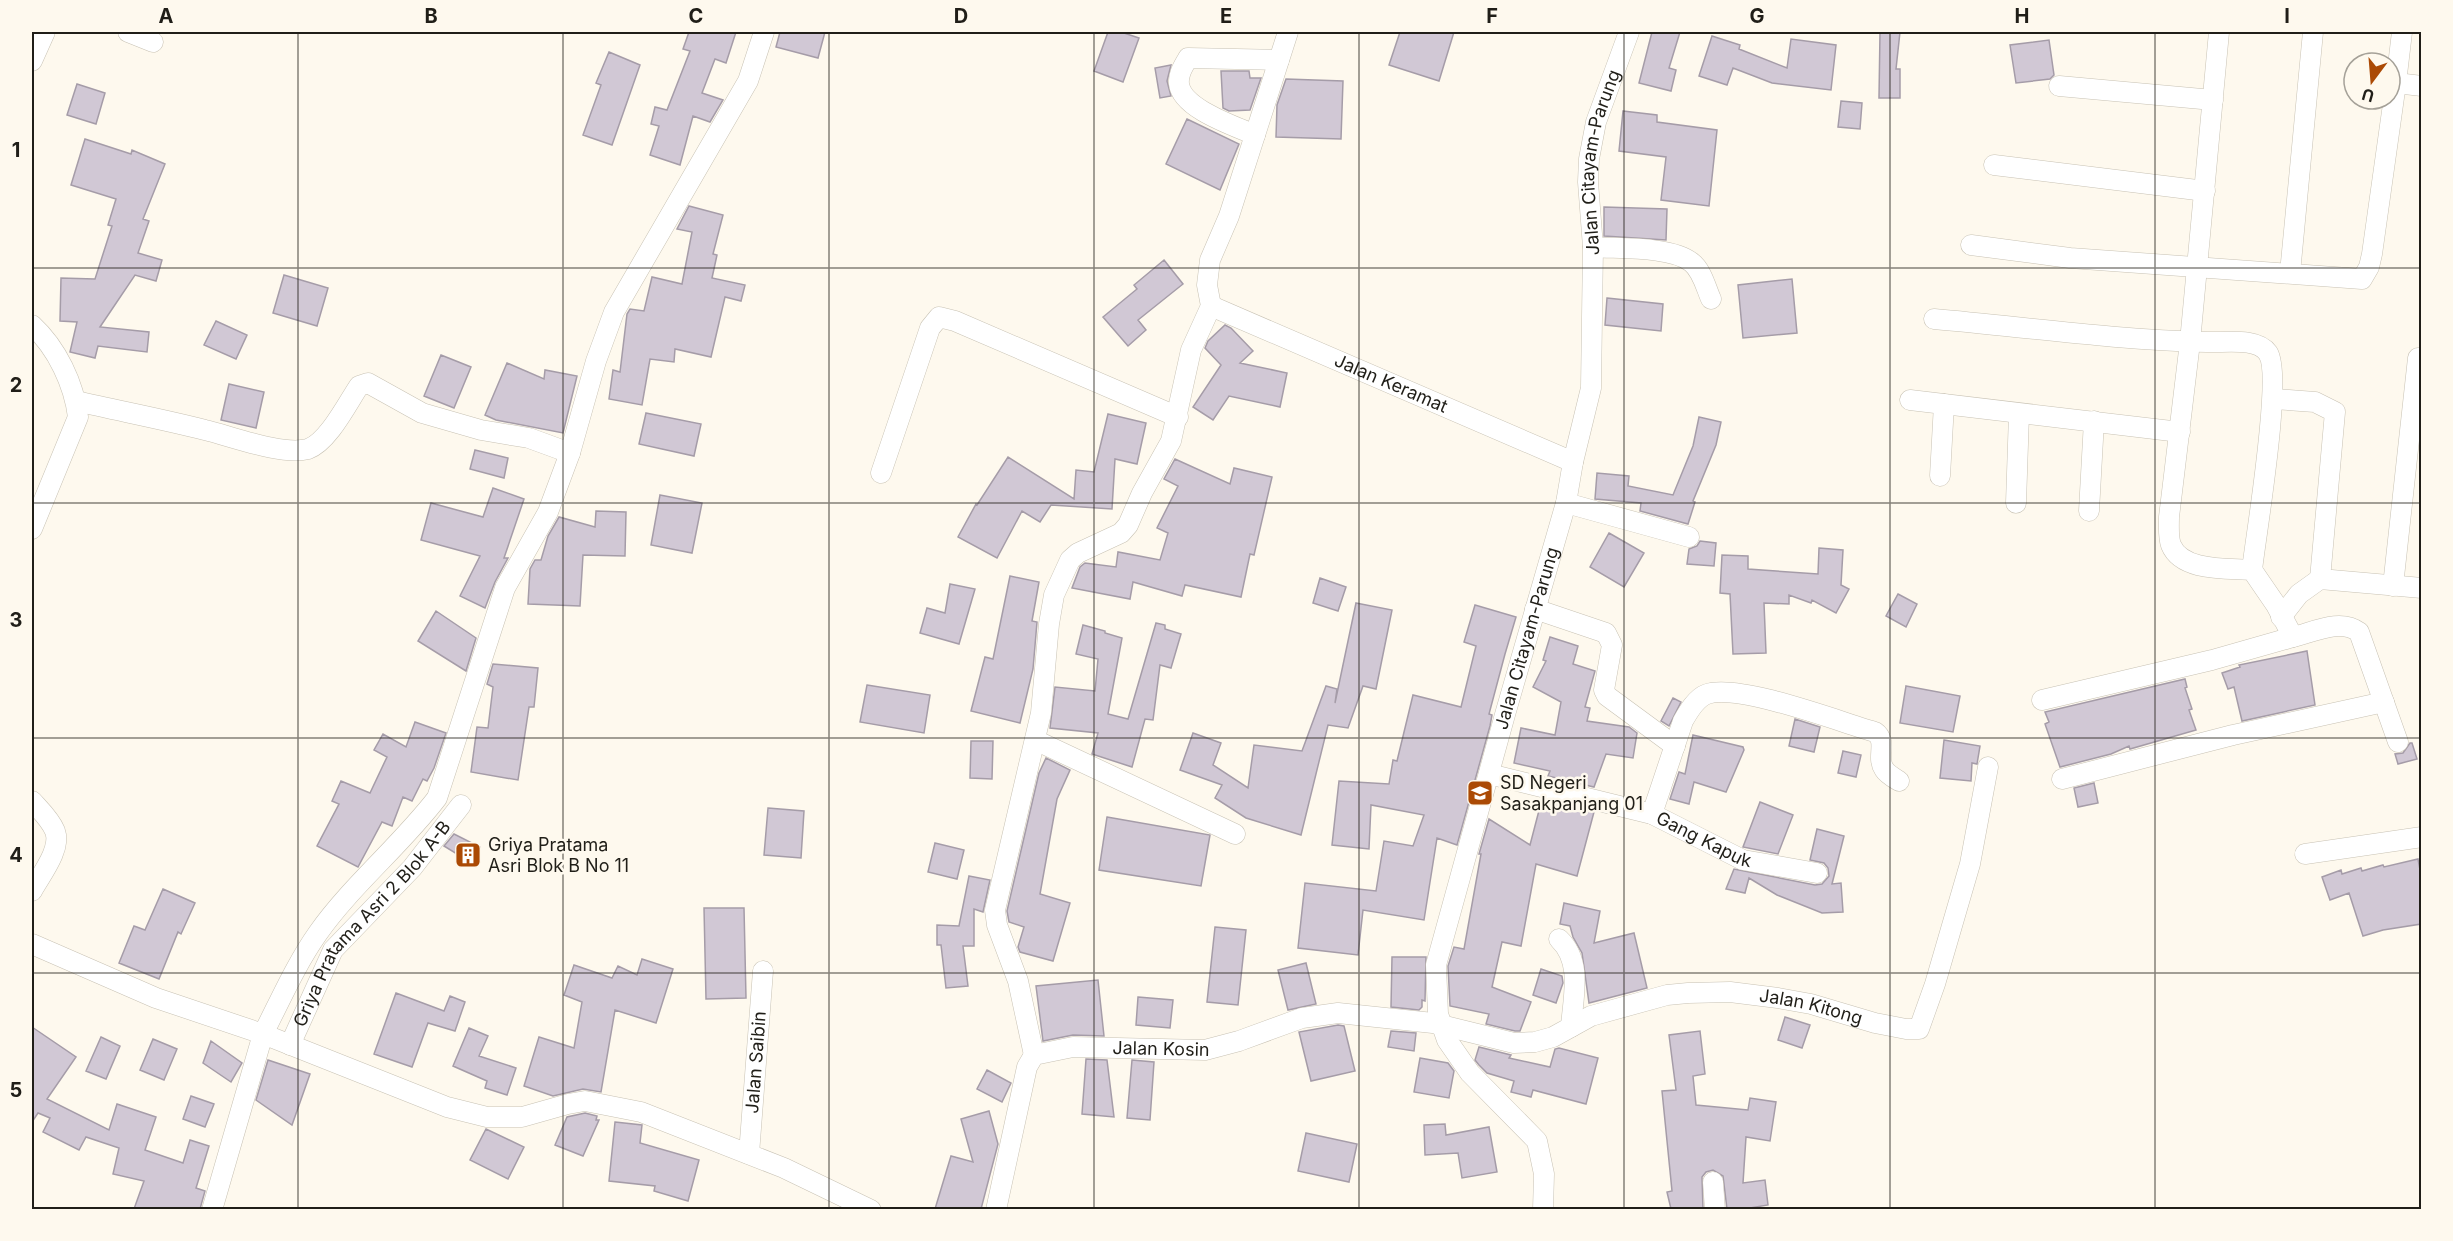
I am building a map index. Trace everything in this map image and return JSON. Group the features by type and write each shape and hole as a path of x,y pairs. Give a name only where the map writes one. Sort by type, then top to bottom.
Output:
{"street":[{"path":"32,61 45,32"},
{"path":"128,32 153,42"},
{"path":"212,1209 263,1034 318,934 333,914 417,824 437,798 504,588 548,512 570,453 599,352 614,312 748,81 765,32"},
{"path":"996,1209 1027,1067 1034,1055 1020,988 997,925 995,910 1041,713 1054,595 1070,561 1078,553 1121,533 1128,525 1171,441 1191,350 1198,330 1211,306 1207,285 1210,260 1229,216 1288,32"},
{"name":"Jalan Citayam-Parung","path":"1543,1209 1544,1174 1537,1141 1470,1073 1448,1040 1438,1014 1436,965 1566,503 1573,462 1591,388 1593,247 1588,182 1593,137 1603,99 1629,32"},
{"path":"2219,32 2190,342 2169,517 2170,544 2180,557 2196,564 2257,576"},
{"path":"2290,273 2313,32"},
{"path":"2400,51 2402,32"},
{"path":"1255,135 1191,104 1179,86 1181,71 1188,58 1279,60"},
{"path":"2402,84 2421,86"},
{"path":"2059,86 2213,100"},
{"path":"1971,245 2070,258 2362,279 2369,267 2392,111"},
{"path":"1994,165 2205,191"},
{"path":"1593,247 1678,255 1692,262 1711,299"},
{"name":"Jalan Keramat","path":"1211,306 1573,462"},
{"path":"881,472 930,328 939,317 955,321 1178,417"},
{"path":"1934,319 2190,342 2251,344 2262,348 2269,355 2274,399 2257,576 2293,637"},
{"path":"32,325 56,355 76,401 78,417 32,529"},
{"path":"2392,586 2418,358"},
{"path":"76,401 206,430 256,444 294,450 308,449 322,441 359,386 368,383 422,413 482,430 529,438 570,453"},
{"path":"2274,399 2314,402 2335,412 2320,579"},
{"path":"1910,400 2180,432"},
{"path":"1940,476 1944,404"},
{"path":"2016,503 2019,414"},
{"path":"2089,511 2094,421"},
{"path":"1566,503 1689,537"},
{"path":"2278,611 2320,579 2421,588"},
{"path":"1535,609 1606,633 1612,645 1604,690 1606,696 1675,746"},
{"path":"2042,700 2212,660 2342,625 2352,627 2359,633 2398,742"},
{"path":"1652,814 1689,709 1707,694 1733,693 1761,697 1875,732 1880,736 1884,771 1899,781"},
{"path":"2062,778 2234,735 2384,702"},
{"path":"1035,740 1235,834"},
{"name":"Jalan Kitong","path":"1441,1025 1514,1043 1535,1042 1552,1037 1591,1016 1667,995 1730,992 1811,1004 1875,1023 1919,1029 1935,984 1970,864 1988,767"},
{"name":"Gang Kapuk","path":"1489,774 1652,814 1743,860 1817,873"},
{"path":"32,801 48,819 56,833 55,846 32,891"},
{"name":"Griya Pratama Asri 2 Blok A-B","path":"290,1045 333,950 412,868 461,805"},
{"path":"2305,854 2421,837"},
{"path":"1559,939 1567,947 1575,968 1571,1027"},
{"path":"32,944 156,998 263,1034 447,1107 487,1117 522,1117 568,1104 585,1101 599,1102 640,1112 749,1154 871,1209"},
{"name":"Jalan Saibin","path":"749,1154 763,971"},
{"name":"Jalan Kosin","path":"1034,1055 1073,1047 1205,1050 1239,1041 1302,1018 1338,1013 1441,1025"},
{"path":"1713,1182 1716,1209"}],"building":[{"path":"689,32 736,32 726,63 715,59 702,93 723,100 710,122 693,116 680,165 650,155 659,126 651,124 655,107 667,110 690,51 683,49"},
{"path":"780,32 825,32 818,58 776,47"},
{"path":"1108,32 1121,32 1139,38 1123,82 1094,71"},
{"path":"1400,32 1454,32 1439,81 1389,65"},
{"path":"1652,32 1680,32 1669,68 1676,70 1671,91 1639,83"},
{"path":"1880,32 1900,32 1896,69 1900,69 1900,98 1879,98"},
{"path":"1712,36 1740,45 1739,49 1787,68 1791,39 1836,45 1831,90 1772,83 1733,68 1727,85 1699,76"},
{"path":"2049,40 2054,75 2050,79 2016,83 2010,45"},
{"path":"609,52 640,65 612,145 583,135 601,85 596,83"},
{"path":"1171,65 1167,81 1171,96 1160,98 1155,68"},
{"path":"1221,71 1249,71 1250,78 1261,78 1250,110 1229,111 1223,108"},
{"path":"1286,79 1343,81 1341,139 1276,137 1277,105"},
{"path":"77,84 105,93 96,124 67,115"},
{"path":"1841,101 1862,103 1860,129 1838,127"},
{"path":"1623,111 1657,115 1657,122 1717,130 1709,206 1661,200 1666,157 1619,151"},
{"path":"1187,119 1239,144 1220,190 1166,164"},
{"path":"85,139 131,154 132,150 165,164 143,219 149,221 138,253 162,260 156,281 135,275 100,327 149,332 147,352 98,346 95,358 70,352 77,322 60,321 61,278 95,279 112,226 108,225 116,199 71,185"},
{"path":"689,206 723,215 713,254 717,255 712,278 745,285 741,301 725,297 711,357 675,349 674,362 650,359 642,405 609,399 613,370 620,372 627,314 630,309 644,311 652,277 682,284 692,232 677,229"},
{"path":"1604,207 1667,209 1666,240 1604,236"},
{"path":"1164,260 1183,284 1138,320 1146,330 1128,346 1103,317 1137,289 1134,285"},
{"path":"284,275 328,288 317,326 273,313"},
{"path":"1792,279 1797,333 1743,338 1738,285"},
{"path":"1607,298 1663,304 1661,331 1605,325"},
{"path":"216,321 247,335 236,359 204,345"},
{"path":"1225,325 1231,328 1253,351 1240,363 1287,373 1280,407 1229,396 1213,420 1193,407 1221,365 1205,348 1208,341"},
{"path":"441,355 471,367 454,408 424,396"},
{"path":"507,363 544,379 545,370 577,376 563,433 496,420 485,415"},
{"path":"229,384 264,392 256,428 221,420"},
{"path":"646,413 701,424 694,456 639,444"},
{"path":"1108,414 1146,423 1137,464 1115,459 1112,509 1051,505 1040,522 1022,511 997,558 958,537 976,504 1008,457 1074,499 1076,470 1094,472"},
{"path":"1699,417 1721,422 1716,445 1693,501 1695,502 1688,524 1640,511 1641,503 1595,499 1597,473 1629,476 1628,486 1673,495 1693,446"},
{"path":"475,450 508,458 504,478 470,469"},
{"path":"1175,459 1230,484 1234,468 1272,477 1254,555 1250,554 1241,597 1185,585 1182,596 1133,582 1130,599 1072,588 1080,567 1085,563 1116,567 1118,552 1160,560 1168,533 1157,528 1178,486 1164,479"},
{"path":"493,488 524,499 504,558 508,558 485,608 460,596 480,556 421,540 431,503 483,517"},
{"path":"660,495 702,503 692,553 651,545"},
{"path":"596,511 626,512 625,556 583,555 580,606 528,604 530,569 535,560 541,560 548,536 559,517 595,527"},
{"path":"1609,533 1644,553 1624,587 1590,567"},
{"path":"1700,541 1716,543 1714,566 1687,564 1689,549 1697,546"},
{"path":"1819,548 1843,550 1841,585 1849,589 1836,613 1812,600 1811,603 1789,595 1789,604 1764,603 1766,653 1733,654 1730,594 1720,593 1722,555 1748,556 1748,569 1818,574"},
{"path":"1010,576 1039,582 1032,621 1037,622 1033,669 1020,723 971,711 985,657 993,659"},
{"path":"1320,578 1346,587 1338,611 1313,603"},
{"path":"950,584 975,589 959,644 920,633 927,608 945,613"},
{"path":"1898,594 1917,604 1906,627 1886,616"},
{"path":"1356,603 1392,610 1376,689 1363,686 1348,728 1328,725 1301,835 1246,818 1215,798 1222,785 1180,770 1193,733 1221,743 1213,765 1248,788 1254,745 1302,751 1326,686 1337,689 1335,703"},
{"path":"1475,605 1516,617 1489,714 1492,715 1490,726 1457,845 1437,838 1424,920 1363,910 1358,955 1298,948 1305,883 1376,891 1384,841 1413,846 1424,815 1371,805 1369,849 1332,845 1339,781 1389,784 1393,760 1397,761 1413,695 1461,707 1476,646 1464,642"},
{"path":"436,611 476,638 466,671 418,641"},
{"path":"1156,623 1165,625 1165,629 1181,634 1171,668 1160,665 1153,720 1145,719 1132,767 1092,754 1098,733 1050,728 1055,687 1095,691 1098,659 1076,654 1083,625 1122,638 1108,714 1128,719"},
{"path":"1550,637 1578,646 1573,664 1595,671 1585,707 1590,708 1587,721 1629,727 1637,733 1633,758 1606,754 1594,787 1548,776 1550,771 1514,763 1521,728 1555,735 1561,702 1533,687 1546,661 1543,660"},
{"path":"2307,651 2315,705 2242,721 2234,687 2228,689 2222,673 2240,667 2239,665"},
{"path":"493,664 538,668 534,707 529,707 518,780 471,772 477,727 488,728 493,687 487,684"},
{"path":"2185,679 2187,687 2185,688 2192,709 2189,710 2196,730 2130,749 2129,746 2111,754 2060,767 2045,724 2049,722 2045,712"},
{"path":"867,685 930,695 924,733 860,722"},
{"path":"1906,686 1960,696 1953,732 1900,723"},
{"path":"1673,698 1681,702 1669,726 1661,721"},
{"path":"1795,719 1820,727 1814,752 1789,746"},
{"path":"415,722 446,733 434,768 427,781 423,779 412,801 403,797 392,826 382,822 358,867 317,846 339,804 332,801 341,781 370,793 387,757 374,750 383,734 406,747"},
{"path":"1693,735 1743,747 1744,750 1726,792 1694,782 1689,804 1670,799 1679,772 1685,774"},
{"path":"1944,740 1980,746 1977,764 1972,763 1971,781 1940,778"},
{"path":"971,741 993,741 992,779 970,778"},
{"path":"2412,743 2417,759 2398,764 2395,754 2403,753"},
{"path":"1843,751 1861,755 1856,777 1838,773"},
{"path":"1046,758 1070,770 1057,799 1040,894 1070,903 1053,961 1020,952 1018,947 1024,927 1009,922 1007,911 1039,773"},
{"path":"2094,783 2098,803 2078,807 2074,788"},
{"path":"1542,799 1594,812 1577,876 1536,864 1521,946 1502,942 1492,987 1531,1002 1520,1031 1515,1031 1486,1024 1489,1014 1450,1006 1448,966 1454,947 1464,949 1481,854 1479,854 1489,819 1530,845"},
{"path":"1760,802 1793,815 1778,854 1743,847"},
{"path":"768,808 804,811 801,858 764,855"},
{"path":"1107,817 1210,835 1201,886 1099,870"},
{"path":"1817,829 1844,836 1832,884 1841,883 1843,912 1822,913 1777,895 1749,878 1745,893 1726,889 1734,869 1815,885 1822,884 1829,876 1828,868 1824,863 1810,860"},
{"name":"Griya Pratama Asri Blok B No 11","path":"454,834 480,847 473,864 444,846"},
{"path":"935,843 964,850 957,879 928,872"},
{"path":"2418,859 2421,875 2421,924 2383,930 2363,936 2349,893 2330,900 2322,877 2341,870 2342,874 2361,868 2362,871"},
{"path":"969,876 990,880 983,912 974,909 974,946 963,946 968,986 946,988 941,945 937,945 937,925 959,926"},
{"path":"163,889 195,903 181,934 178,932 159,979 119,963 134,926 145,930"},
{"path":"1564,903 1600,911 1594,943 1634,933 1647,988 1589,1003 1582,953 1570,926 1560,924"},
{"path":"704,908 744,908 746,998 706,999"},
{"path":"1215,927 1246,930 1238,1005 1207,1002"},
{"path":"1392,957 1426,957 1425,1001 1422,1000 1422,1007 1419,1010 1391,1007"},
{"path":"642,959 673,969 656,1023 615,1010 601,1092 583,1089 553,1096 524,1086 539,1037 574,1048 582,1002 564,995 574,965 612,978 618,966 637,975"},
{"path":"1306,963 1316,1004 1288,1010 1278,970"},
{"path":"1541,969 1562,976 1563,983 1556,1003 1533,995"},
{"path":"1098,980 1104,1036 1073,1035 1043,1041 1036,986"},
{"path":"396,993 444,1011 450,996 465,1002 455,1031 428,1023 412,1067 374,1054"},
{"path":"1138,997 1173,1000 1170,1028 1136,1025"},
{"path":"1785,1017 1810,1025 1802,1048 1778,1040"},
{"path":"1344,1026 1355,1071 1311,1081 1299,1032"},
{"path":"32,1027 76,1057 47,1099 109,1130 117,1104 156,1117 145,1150 183,1163 190,1140 209,1146 196,1188 205,1191 200,1209 134,1209 144,1181 113,1174 119,1148 86,1137 79,1150 43,1132 50,1118 38,1113 32,1122"},
{"path":"469,1028 488,1036 479,1056 516,1068 507,1095 485,1088 487,1081 453,1066"},
{"path":"1391,1031 1416,1033 1414,1051 1388,1047"},
{"path":"1700,1031 1705,1074 1693,1076 1696,1105 1748,1110 1750,1098 1776,1102 1770,1141 1746,1137 1743,1183 1765,1180 1768,1205 1727,1209 1723,1176 1713,1170 1706,1172 1702,1177 1703,1209 1671,1209 1667,1192 1672,1191 1662,1091 1676,1090 1669,1035"},
{"path":"101,1037 120,1046 106,1079 86,1071"},
{"path":"153,1039 177,1049 164,1080 140,1070"},
{"path":"211,1041 242,1063 231,1082 203,1063"},
{"path":"1479,1047 1511,1055 1509,1058 1550,1067 1555,1049 1559,1048 1598,1058 1586,1104 1533,1090 1531,1097 1511,1092 1514,1081 1487,1073 1475,1060"},
{"path":"1420,1058 1448,1063 1454,1071 1449,1098 1414,1092"},
{"path":"1086,1059 1107,1060 1114,1117 1082,1114"},
{"path":"268,1060 310,1074 292,1125 256,1100"},
{"path":"1132,1060 1154,1062 1150,1120 1127,1118"},
{"path":"987,1070 1011,1083 1002,1102 977,1089"},
{"path":"191,1096 214,1104 205,1127 183,1119"},
{"path":"989,1111 998,1144 981,1209 935,1209 951,1156 973,1162 961,1119"},
{"path":"585,1113 597,1116 596,1120 599,1120 583,1156 555,1145 567,1117"},
{"path":"615,1122 642,1125 640,1143 699,1160 688,1201 654,1191 655,1186 609,1181"},
{"path":"1445,1124 1446,1135 1489,1127 1497,1172 1462,1178 1458,1153 1425,1155 1424,1125"},
{"path":"486,1129 524,1147 508,1179 470,1160"},
{"path":"1306,1133 1357,1144 1349,1182 1298,1171"}],"place":[{"name":"SD Negeri Sasakpanjang 01","path":"1480,793"},
{"name":"Griya Pratama Asri Blok B No 11","path":"468,855"}]}
